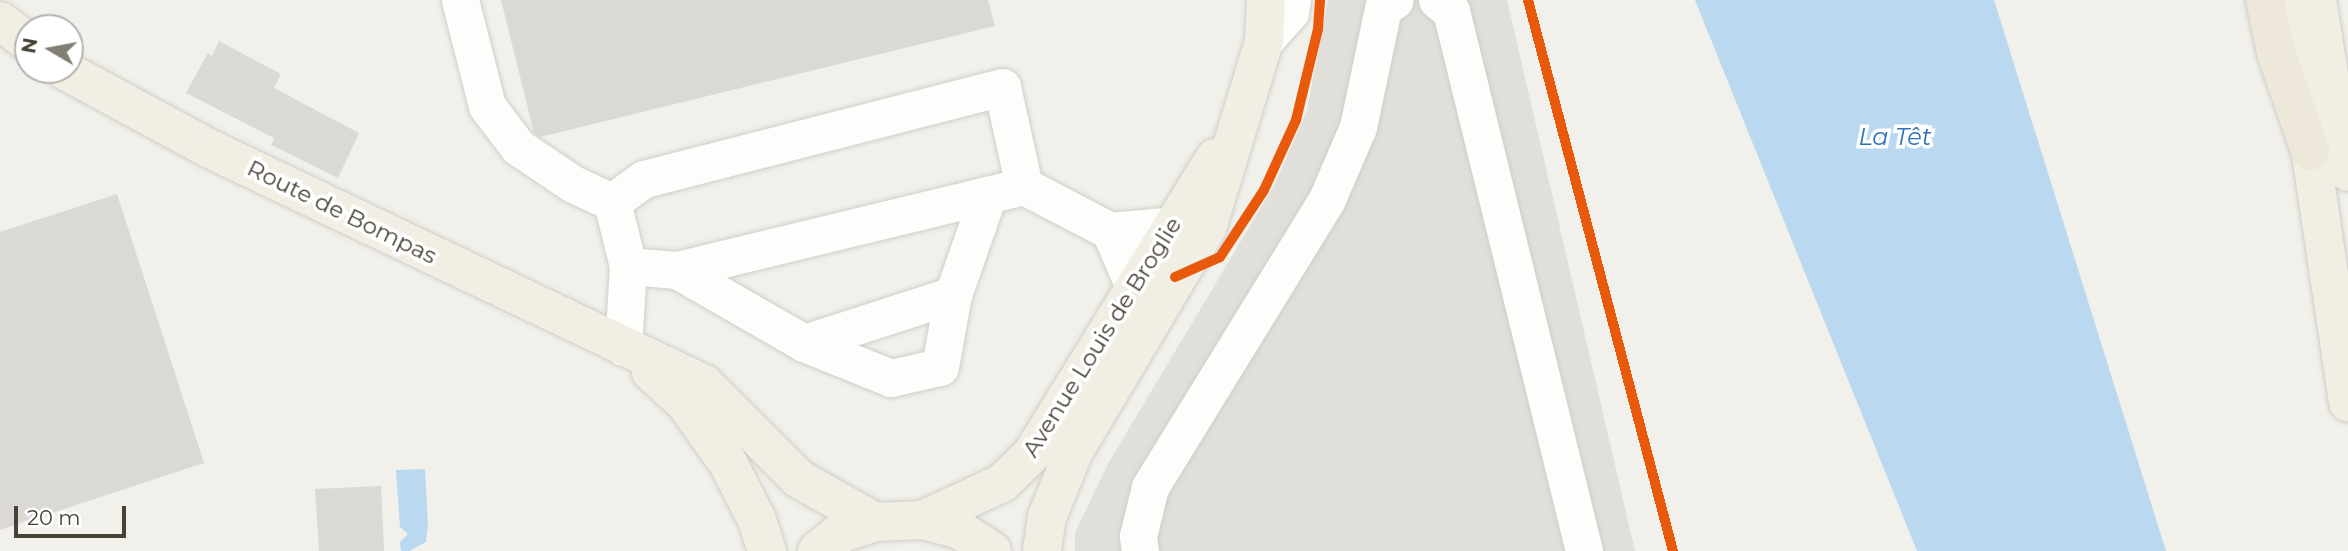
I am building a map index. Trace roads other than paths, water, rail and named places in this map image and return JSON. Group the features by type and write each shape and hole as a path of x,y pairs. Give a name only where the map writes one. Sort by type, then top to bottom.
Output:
{"highway":[{"path":"2265,0 2276,52 2310,151"}],"main road":[{"name":"Avenue Louis de Broglie","path":"1042,551 1046,517 1074,451 1207,228 1264,41 1266,0"},
{"path":"2288,0 2348,403"},
{"path":"2317,0 2338,131 2348,172"},
{"name":"Route de Bompas","path":"84,81 210,149 704,384 799,478 875,522"},
{"name":"Avenue Louis de Broglie","path":"923,520 1002,483 1032,454 1243,111"},
{"name":"Route de Bompas","path":"623,347 685,403 728,463 757,520 767,551"},
{"path":"817,551 837,536 875,522 923,520 960,530 992,551"}],"street":[{"path":"460,0 487,106 518,146 573,184 612,202"},
{"path":"1264,41 1290,12 1292,0"},
{"path":"1140,551 1138,536 1150,487 1327,199 1358,127 1383,8 1395,0"},
{"path":"1437,0 1451,11 1584,551"},
{"path":"612,202 644,179 1002,87 1024,186"},
{"path":"628,266 677,270 1024,186 1110,231 1173,225"},
{"path":"677,270 804,343 891,377 940,367 953,295 988,195"},
{"path":"612,202 628,266 623,347"},
{"path":"1110,231 1134,287"},
{"path":"804,343 953,295"}],"water":[{"name":"La Têt","path":"1695,0 1994,0 2166,551 1917,551"},
{"path":"425,469 428,525 426,542 409,551 401,551 400,542 408,534 400,527 396,470"}]}
